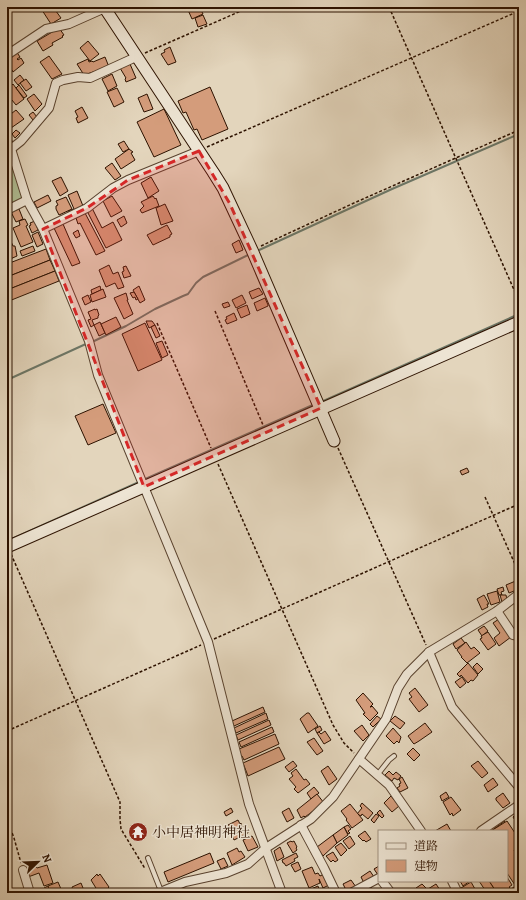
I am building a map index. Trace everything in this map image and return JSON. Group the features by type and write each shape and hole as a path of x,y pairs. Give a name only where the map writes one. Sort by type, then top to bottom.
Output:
{"street":[{"path":"7,55 46,29 69,24 105,8 223,188 252,250 334,441"},
{"path":"9,150 21,141 49,108 56,83 78,77 90,78 136,57"},
{"path":"7,141 27,200 43,229 89,341 98,375 208,642 248,804 282,893"},
{"path":"43,229 87,208 113,188 128,180 199,151"},
{"path":"7,210 27,200"},
{"path":"8,547 519,322"},
{"path":"161,893 185,882 226,874 248,864 266,848 310,819 333,797 359,759 386,719 398,688 408,674 429,652 497,611 519,594"},
{"path":"497,611 513,635 519,636"},
{"path":"429,652 452,707 519,787"},
{"path":"359,759 389,785 420,830"},
{"path":"482,830 519,805"},
{"path":"301,825 336,893"},
{"path":"23,870 30,893"},
{"path":"351,893 378,879"},
{"path":"383,882 391,893"},
{"path":"452,882 458,893"}],"lane":[{"path":"378,774 394,756"},
{"path":"148,858 161,893"}],"path":[{"path":"136,57 250,7"},
{"path":"389,7 519,301"},
{"path":"199,151 519,11"},
{"path":"252,250 519,130"},
{"path":"215,311 266,433"},
{"path":"157,323 333,725 344,743 359,759"},
{"path":"334,441 429,652"},
{"path":"485,497 519,573"},
{"path":"7,731 519,504"},
{"path":"8,547 120,802 120,819 122,829 144,866 153,871"},
{"path":"7,819 23,870"}],"highlighted area":[{"path":"199,151 230,204 321,408 144,487 43,229 87,208 128,180"}],"green space":[{"path":"14,168 23,198 7,206 7,170"}],"building":[{"path":"40,7 53,7 61,18 51,24"},
{"path":"197,7 198,9 200,8 203,14 192,19 188,10"},
{"path":"203,15 207,24 198,27 195,18"},
{"path":"59,28 64,35 62,36 63,37 52,43 53,45 43,51 37,41"},
{"path":"88,41 99,54 90,61 80,48"},
{"path":"170,47 176,62 168,65 161,54 165,52 164,50"},
{"path":"16,51 20,57 17,59 18,60 21,58 24,63 13,72 7,65 7,58"},
{"path":"49,56 62,74 52,79 40,62"},
{"path":"105,57 109,67 84,75 77,64 88,59 89,62 93,62"},
{"path":"130,64 136,78 126,82 126,78 120,68"},
{"path":"112,74 117,86 108,91 102,79"},
{"path":"20,75 24,80 18,85 14,80"},
{"path":"26,79 32,87 26,91 20,83"},
{"path":"10,84 11,86 13,84 24,99 16,105 7,94 7,87"},
{"path":"19,85 27,96 24,98 16,88"},
{"path":"210,87 228,129 202,140 197,129 194,130 186,112 183,113 178,101"},
{"path":"117,88 124,102 114,107 107,92"},
{"path":"34,94 42,104 35,111 27,99"},
{"path":"147,94 153,109 144,112 138,98"},
{"path":"82,107 88,118 78,123 76,118 78,117 75,111"},
{"path":"164,109 181,145 154,157 137,122"},
{"path":"16,110 24,119 11,128 7,123 7,117"},
{"path":"33,112 37,117 33,120 29,115"},
{"path":"16,130 20,133 15,138 12,134"},
{"path":"124,141 129,149 123,152 118,144"},
{"path":"129,149 133,152 131,153 135,160 121,169 115,159"},
{"path":"7,156 10,158 12,166 7,169"},
{"path":"112,163 121,176 115,180 105,168"},
{"path":"61,177 68,191 60,196 52,181"},
{"path":"151,177 159,191 148,198 141,183"},
{"path":"77,191 83,206 69,214 68,211 74,209 68,195"},
{"path":"48,195 51,201 37,208 34,202"},
{"path":"112,196 122,211 111,217 103,201"},
{"path":"153,196 155,199 156,198 159,206 142,213 140,210 144,206 141,202"},
{"path":"66,197 72,209 59,215 56,209 56,206 58,205 56,201"},
{"path":"165,204 173,221 161,225 156,208"},
{"path":"92,208 102,228 113,222 122,240 106,248 87,211"},
{"path":"19,209 23,219 16,222 11,212"},
{"path":"85,213 105,251 96,255 76,218"},
{"path":"124,216 127,223 121,227 117,220"},
{"path":"25,219 28,225 26,226 33,242 21,247 13,228 20,225 19,221"},
{"path":"35,221 38,230 32,233 29,226 31,225 30,223"},
{"path":"63,224 80,263 72,266 54,228"},
{"path":"167,225 172,234 170,237 153,245 147,235"},
{"path":"78,230 80,236 76,238 73,233"},
{"path":"38,232 43,244 37,247 32,235"},
{"path":"9,237 13,246 15,246 17,256 8,260 7,238"},
{"path":"239,240 243,250 236,253 232,244"},
{"path":"33,246 35,251 22,256 20,251"},
{"path":"46,249 50,260 7,277 7,264"},
{"path":"50,260 55,271 7,290 7,277"},
{"path":"109,265 113,274 118,272 124,287 118,289 115,283 106,287 99,270"},
{"path":"126,266 131,276 124,278 122,272 124,271 123,267"},
{"path":"55,271 59,281 9,301 7,290"},
{"path":"100,286 101,290 92,294 91,290"},
{"path":"139,286 145,300 140,303 133,290"},
{"path":"259,288 263,294 252,299 249,292"},
{"path":"103,289 106,297 92,302 90,295"},
{"path":"134,292 138,299 136,300 130,293"},
{"path":"126,293 127,300 133,314 124,319 114,298"},
{"path":"88,295 91,302 85,305 82,298"},
{"path":"242,295 246,303 236,308 232,300"},
{"path":"265,298 268,306 257,311 254,303"},
{"path":"228,302 230,306 224,308 222,304"},
{"path":"247,305 250,314 241,318 237,309"},
{"path":"97,309 99,315 98,318 92,320 94,325 91,327 88,320 91,319 88,312"},
{"path":"234,313 237,320 227,324 225,320 227,319 226,317"},
{"path":"116,317 121,327 106,335 101,324"},
{"path":"146,321 152,321 155,325 149,328"},
{"path":"100,322 105,333 99,336 94,325"},
{"path":"145,323 162,360 138,371 122,334"},
{"path":"155,325 160,336 156,338 151,327"},
{"path":"162,341 168,355 162,358 156,343"},
{"path":"103,404 116,433 88,445 75,416"},
{"path":"467,468 469,472 462,475 460,471"},
{"path":"518,580 519,589 509,593 506,585"},
{"path":"503,587 504,591 501,592 502,595 499,595 497,589"},
{"path":"497,591 500,602 491,605 487,594"},
{"path":"484,595 489,604 487,604 488,607 482,610 477,599"},
{"path":"500,595 506,595 507,600 502,602"},
{"path":"499,619 511,637 499,646 494,638 500,633 493,623"},
{"path":"484,626 488,631 482,636 478,630"},
{"path":"488,632 496,644 488,650 480,639 482,638 481,636"},
{"path":"461,638 465,643 456,649 453,644"},
{"path":"466,642 471,649 474,647 480,653 467,663 457,650"},
{"path":"468,663 478,675 473,681 471,680 468,683 461,675 460,677 457,674"},
{"path":"477,663 483,669 478,674 473,667"},
{"path":"462,677 466,683 460,688 455,682"},
{"path":"415,688 428,705 419,712 409,699 412,697 409,693"},
{"path":"363,693 373,704 370,707 372,706 378,713 370,721 363,714 365,713 356,700"},
{"path":"263,707 265,712 234,726 232,721"},
{"path":"266,713 268,719 236,733 234,728"},
{"path":"309,713 318,726 308,733 300,719"},
{"path":"377,716 381,719 373,727 370,724"},
{"path":"395,716 405,723 400,729 390,721"},
{"path":"269,720 271,725 238,740 236,735"},
{"path":"425,723 432,732 414,744 408,736"},
{"path":"362,725 369,735 363,741 354,731"},
{"path":"320,726 322,730 317,733 315,729"},
{"path":"272,727 274,732 241,747 239,742"},
{"path":"393,728 401,737 399,743 397,741 394,744 386,736"},
{"path":"325,731 331,740 324,744 317,733 319,732 321,734"},
{"path":"275,734 279,744 244,760 241,756 239,749"},
{"path":"314,738 323,751 317,755 307,742"},
{"path":"279,747 285,759 248,776 243,763"},
{"path":"413,748 420,755 414,761 407,754"},
{"path":"293,761 297,766 289,772 285,767"},
{"path":"478,761 488,773 482,778 471,766"},
{"path":"328,766 337,779 329,785 321,771"},
{"path":"296,769 304,780 306,779 310,784 298,793 294,789 296,787 289,779 293,776 291,773"},
{"path":"389,771 393,775 396,772 401,776 398,780 394,778 392,781 385,775"},
{"path":"402,777 408,788 400,792 397,788 401,783 399,779"},
{"path":"493,778 498,785 488,792 484,785"},
{"path":"314,787 319,793 311,799 307,793"},
{"path":"446,792 449,797 442,801 440,796"},
{"path":"503,793 510,803 503,808 496,798"},
{"path":"317,794 324,803 305,817 304,816 301,818 297,810"},
{"path":"391,796 399,806 392,812 384,803"},
{"path":"451,797 461,810 453,816 452,813 450,815 443,802"},
{"path":"362,803 373,813 368,819 362,814 361,816 357,814 362,808 360,806"},
{"path":"350,804 363,820 352,828 341,811"},
{"path":"231,808 233,812 226,816 224,812"},
{"path":"289,808 294,818 287,822 282,812"},
{"path":"380,810 384,816 382,818 377,813"},
{"path":"519,811 519,827 513,817"},
{"path":"376,814 379,816 374,823 371,820"},
{"path":"238,820 240,824 241,823 242,828 245,826 248,833 234,840 228,825"},
{"path":"504,821 505,821 492,830 489,829"},
{"path":"507,821 519,839 519,847 514,850 519,858 519,883 515,885 508,874 508,830 493,830"},
{"path":"141,824 143,831 135,834 132,828"},
{"path":"447,824 450,830 437,830"},
{"path":"348,825 351,829 348,831 350,833 348,834 344,827"},
{"path":"344,827 348,835 337,843 333,835"},
{"path":"365,831 371,839 366,842 358,836"},
{"path":"333,835 337,843 323,856 317,847"},
{"path":"252,836 258,847 248,851 243,840"},
{"path":"350,836 355,844 349,849 343,841"},
{"path":"294,841 297,847 297,850 293,853 287,843"},
{"path":"341,843 347,850 341,856 335,847"},
{"path":"280,847 284,857 277,861 274,851"},
{"path":"237,848 245,857 232,865 227,853"},
{"path":"333,852 338,860 335,862 333,860 331,862 326,856"},
{"path":"210,853 214,863 168,882 164,872"},
{"path":"296,853 298,857 294,859 295,861 286,866 283,863 282,860"},
{"path":"224,858 228,866 221,869 217,861"},
{"path":"298,862 301,869 295,872 291,865"},
{"path":"47,865 53,883 44,886 39,873 28,877 26,870"},
{"path":"312,867 315,874 318,873 320,876 324,874 329,885 323,888 319,879 320,883 309,888 302,871"},
{"path":"378,867 378,875 374,869"},
{"path":"370,871 374,877 364,883 361,877"},
{"path":"97,874 98,876 100,874 109,887 103,893 99,893 91,880"},
{"path":"508,879 512,885 509,887 512,890 508,893 497,893 490,882 508,882"},
{"path":"351,880 356,887 347,892 343,884"},
{"path":"58,882 61,889 50,893 48,886"},
{"path":"461,882 469,882 463,886"},
{"path":"471,882 475,889 464,893 461,888"},
{"path":"480,882 490,882 497,893 487,893"},
{"path":"81,883 85,893 74,893 72,887"},
{"path":"422,884 426,888 419,892 416,888"},
{"path":"436,884 440,890 435,893 428,893 426,890"},
{"path":"48,886 50,893 46,893 44,888"},
{"path":"318,886 320,892 312,893 311,889"},
{"path":"371,887 374,893 360,892 368,888"},
{"path":"514,887 517,893 508,893 512,890 511,889"}],"waterway":[{"path":"257,251 392,189 519,134"},
{"path":"92,342 126,326 155,309 188,294 196,283 203,277 250,254"},
{"path":"321,402 519,314"},
{"path":"7,380 88,343"},
{"path":"143,480 315,404"},
{"path":"7,541 139,482"}],"place":[{"name":"小中居神明神社","path":"138,832"}]}
